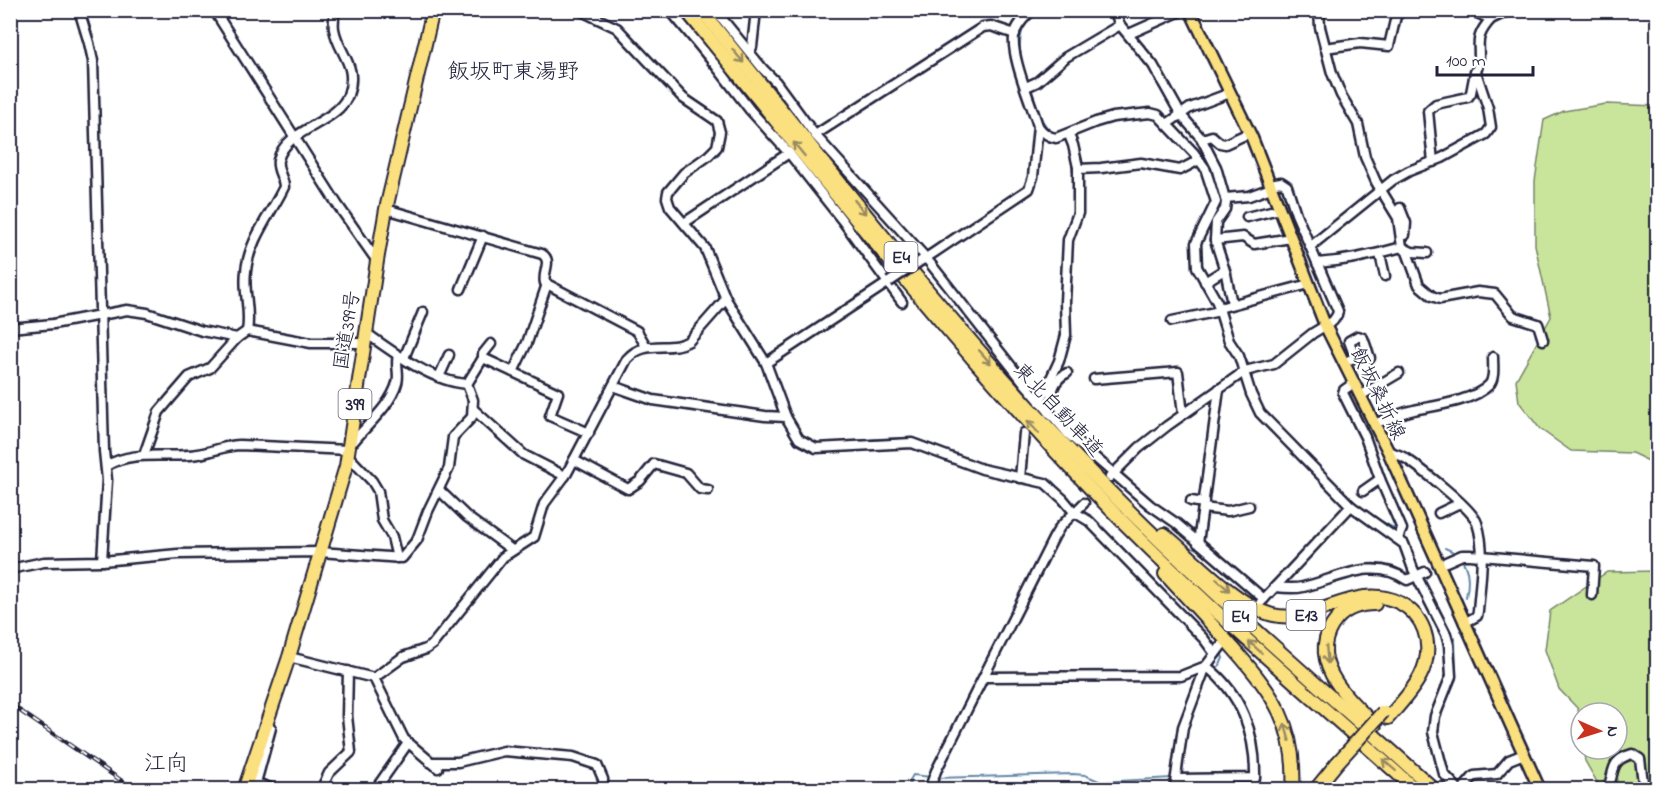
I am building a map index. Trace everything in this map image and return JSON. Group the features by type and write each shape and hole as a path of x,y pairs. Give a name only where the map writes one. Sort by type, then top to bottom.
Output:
{"highway":[{"name":"国道399号","path":"251,787 340,489 386,209 433,10"},
{"name":"東北自動車道","path":"686,10 942,323 1072,470 1183,581 1299,687 1416,789"},
{"name":"東北自動車道","path":"701,10 936,299 1016,392 1113,495 1239,615 1436,789"},
{"path":"1072,470 1205,616 1269,692 1282,717 1289,738 1293,759 1293,789"},
{"name":"E13","path":"1113,495 1186,552 1234,594 1262,612 1295,617 1350,599 1373,596 1384,597 1404,605 1420,621 1427,652 1426,663 1417,682 1340,765 1325,789"},
{"path":"1386,715 1412,677 1418,660 1419,642 1413,626 1401,613 1383,605 1361,605 1342,615 1329,632 1325,652 1330,673 1354,705 1441,789"},
{"path":"1315,789 1340,765"}],"main road":[{"name":"飯坂桑折線","path":"1190,10 1250,133 1326,325 1388,451 1540,789"}],"street":[{"path":"79,10 92,54 99,316 106,466 102,561"},
{"path":"214,10 337,204 376,261"},
{"path":"144,455 159,412 189,377 210,368 237,338 247,331 249,320 245,286 247,265 258,234 284,187 278,167 281,153 310,126 340,110 348,95 350,67 334,31 335,10"},
{"path":"579,10 617,28 683,98 717,121 720,132 717,147 684,173 668,192 668,203 686,221 705,248 726,300 768,361 786,417 799,439 810,446 822,448 912,443 982,469 1020,474 1045,483 1078,508 1204,639 1218,649 1183,727 1179,779 1174,789"},
{"path":"670,10 789,153 902,302"},
{"path":"715,10 815,135 924,259 1068,434 1112,475 1198,543 1263,601 1351,506"},
{"path":"749,51 752,47 756,10"},
{"path":"768,361 1029,189 1034,177 1038,126 1029,86 1015,56 1014,34 1022,20 1033,10"},
{"path":"1114,10 1120,25 1153,65 1173,120 1208,173 1225,209 1216,222 1215,240 1224,270 1223,307 1229,341 1250,370 1251,394 1260,413 1351,506 1398,538 1404,544 1421,574 1449,645 1451,676 1435,716 1433,732 1444,774 1461,789 1474,776 1497,774 1509,760 1524,754"},
{"path":"1129,34 1183,10"},
{"path":"1319,10 1325,48 1341,95 1358,124 1365,157 1380,191 1398,218 1402,247 1407,252 1419,285 1432,296 1440,299 1478,292 1495,294 1513,316 1538,324 1544,340"},
{"path":"1325,48 1360,43 1389,46 1396,16 1403,10"},
{"path":"1470,10 1491,19"},
{"path":"1433,162 1428,111 1436,104 1468,97 1472,93 1480,62 1480,33 1491,19 1508,11"},
{"path":"1029,86 1066,57 1120,25"},
{"path":"815,135 983,27 991,26 1014,34"},
{"path":"1311,246 1393,180 1486,134 1491,127 1488,108 1476,72"},
{"path":"1173,120 1190,108 1230,93"},
{"path":"1038,126 1051,138 1056,138 1069,135 1096,122 1136,114 1153,114 1173,120 1202,139 1216,167 1221,202 1196,243 1197,267 1223,307"},
{"path":"1202,139 1212,136 1224,144 1250,133"},
{"path":"1040,402 1059,361 1066,335 1068,240 1078,213 1078,169 1069,135"},
{"path":"686,221 789,153"},
{"path":"1078,169 1141,164 1180,170 1199,160"},
{"path":"1112,475 1139,448 1219,389 1250,370 1274,364 1335,319 1338,311 1296,214 1287,186 1281,182 1249,195 1221,202"},
{"path":"1400,208 1406,223 1402,247"},
{"path":"386,209 546,256 548,262 544,279 547,284 638,330 646,346"},
{"path":"1247,217 1280,209"},
{"path":"461,289 483,236"},
{"path":"1215,240 1243,237 1254,244 1291,238"},
{"path":"1317,263 1380,254 1402,247 1412,252 1427,253"},
{"path":"1380,254 1385,276"},
{"path":"1207,280 1224,270"},
{"path":"513,372 527,343 547,284"},
{"path":"1173,321 1309,284"},
{"path":"375,678 404,657 433,644 503,556 534,537 544,504 565,476 627,359 635,351 646,346 683,345 726,300"},
{"path":"10,328 53,324 128,310 147,313 202,331 237,338"},
{"path":"348,450 394,391 398,377 395,363 401,357 423,312"},
{"path":"247,331 311,343 365,338 452,383 467,384"},
{"path":"1344,363 1355,357 1349,341 1358,336 1363,338 1370,358"},
{"path":"467,384 491,344"},
{"path":"439,376 449,356"},
{"path":"1374,424 1412,410 1443,405 1468,397 1487,386 1491,381 1493,357"},
{"path":"483,358 558,393 550,416 589,433"},
{"path":"1094,379 1178,372 1184,414"},
{"path":"1049,413 1054,384 1059,377 1067,373"},
{"path":"1360,396 1399,373"},
{"path":"1354,383 1343,393 1365,437 1402,529 1398,538"},
{"path":"10,569 44,562 102,561 178,554 320,552 402,558 417,540 449,468 452,440 472,417 471,392 467,384"},
{"path":"613,386 653,400 786,417"},
{"path":"1198,543 1219,389"},
{"path":"473,410 524,455 565,476"},
{"path":"1020,474 1024,433"},
{"path":"106,466 126,458 144,455 199,454 222,446 348,450"},
{"path":"348,450 351,459 372,481 378,492 382,520 392,537 398,558"},
{"path":"1388,451 1404,458 1474,516 1482,557 1478,611 1477,616 1464,623"},
{"path":"574,460 628,489 640,481 654,464 686,473 700,489 708,490"},
{"path":"1363,491 1380,479"},
{"path":"439,490 467,517 512,550"},
{"path":"1191,501 1228,511 1249,506"},
{"path":"1439,513 1460,503"},
{"path":"929,789 1054,537 1078,508"},
{"path":"1454,558 1482,557 1594,566 1592,594"},
{"path":"1275,587 1302,588 1340,574 1361,570 1384,570 1407,580 1421,574"},
{"path":"289,657 375,678"},
{"path":"984,677 1172,677 1210,670"},
{"path":"1179,779 1256,778 1254,743 1246,718 1236,699 1210,670"},
{"path":"321,789 329,773 351,752 347,716 348,671"},
{"path":"375,678 396,726 408,743 438,768"},
{"path":"375,789 408,743"},
{"path":"430,762 458,762 504,751 573,757 597,765 603,778 604,789"},
{"path":"1607,789 1616,763 1622,757 1632,754 1640,759 1644,789"},
{"path":"251,787 276,789"}],"green space":[{"path":"1606,104 1657,106 1657,465 1632,453 1571,451 1540,429 1519,402 1516,380 1551,317 1535,245 1535,181 1544,120 1564,111"},
{"path":"1657,571 1657,783 1649,789 1601,789 1585,761 1629,761 1629,701 1570,701 1559,689 1545,650 1550,611 1607,572"}],"waterway":[{"path":"590,10 621,26 684,92 716,114 723,122 724,138 719,154 697,169 676,188"},
{"path":"1020,55 1023,29 1041,10"},
{"path":"1021,63 1029,83"},
{"path":"1031,88 1042,120 1050,132"},
{"path":"1119,112 1152,110 1170,121 1177,129"},
{"path":"1082,123 1108,114"},
{"path":"1201,156 1211,170 1221,203 1209,226"},
{"path":"673,203 682,215"},
{"path":"707,245 723,281"},
{"path":"1201,260 1204,272"},
{"path":"727,292 733,303"},
{"path":"1223,308 1233,340"},
{"path":"1241,352 1251,368"},
{"path":"771,363 789,414"},
{"path":"1252,373 1252,386"},
{"path":"1262,407 1271,419"},
{"path":"831,443 910,438 946,451"},
{"path":"974,462 988,466"},
{"path":"1023,474 1051,480 1064,495"},
{"path":"1347,496 1363,510"},
{"path":"1068,499 1077,508"},
{"path":"1370,515 1399,531"},
{"path":"1445,548 1458,556 1466,567 1468,581 1466,597"},
{"path":"1208,638 1217,647"},
{"path":"1438,737 1440,715 1456,679 1455,638"},
{"path":"1201,691 1208,675 1220,665 1223,658 1220,651"},
{"path":"1444,759 1449,774"},
{"path":"1179,790 1181,769"},
{"path":"936,778 1073,774 1085,775 1101,782 1172,778"},
{"path":"909,790 913,775 931,777"}],"tunnel":[{"path":"750,102 772,85"},
{"path":"1223,644 1258,605"}],"railway":[{"path":"10,704 135,790"},
{"path":"10,784 19,790"}],"district":[{"name":"飯坂町東湯野","path":"513,70"},
{"name":"江向","path":"166,762"}]}
